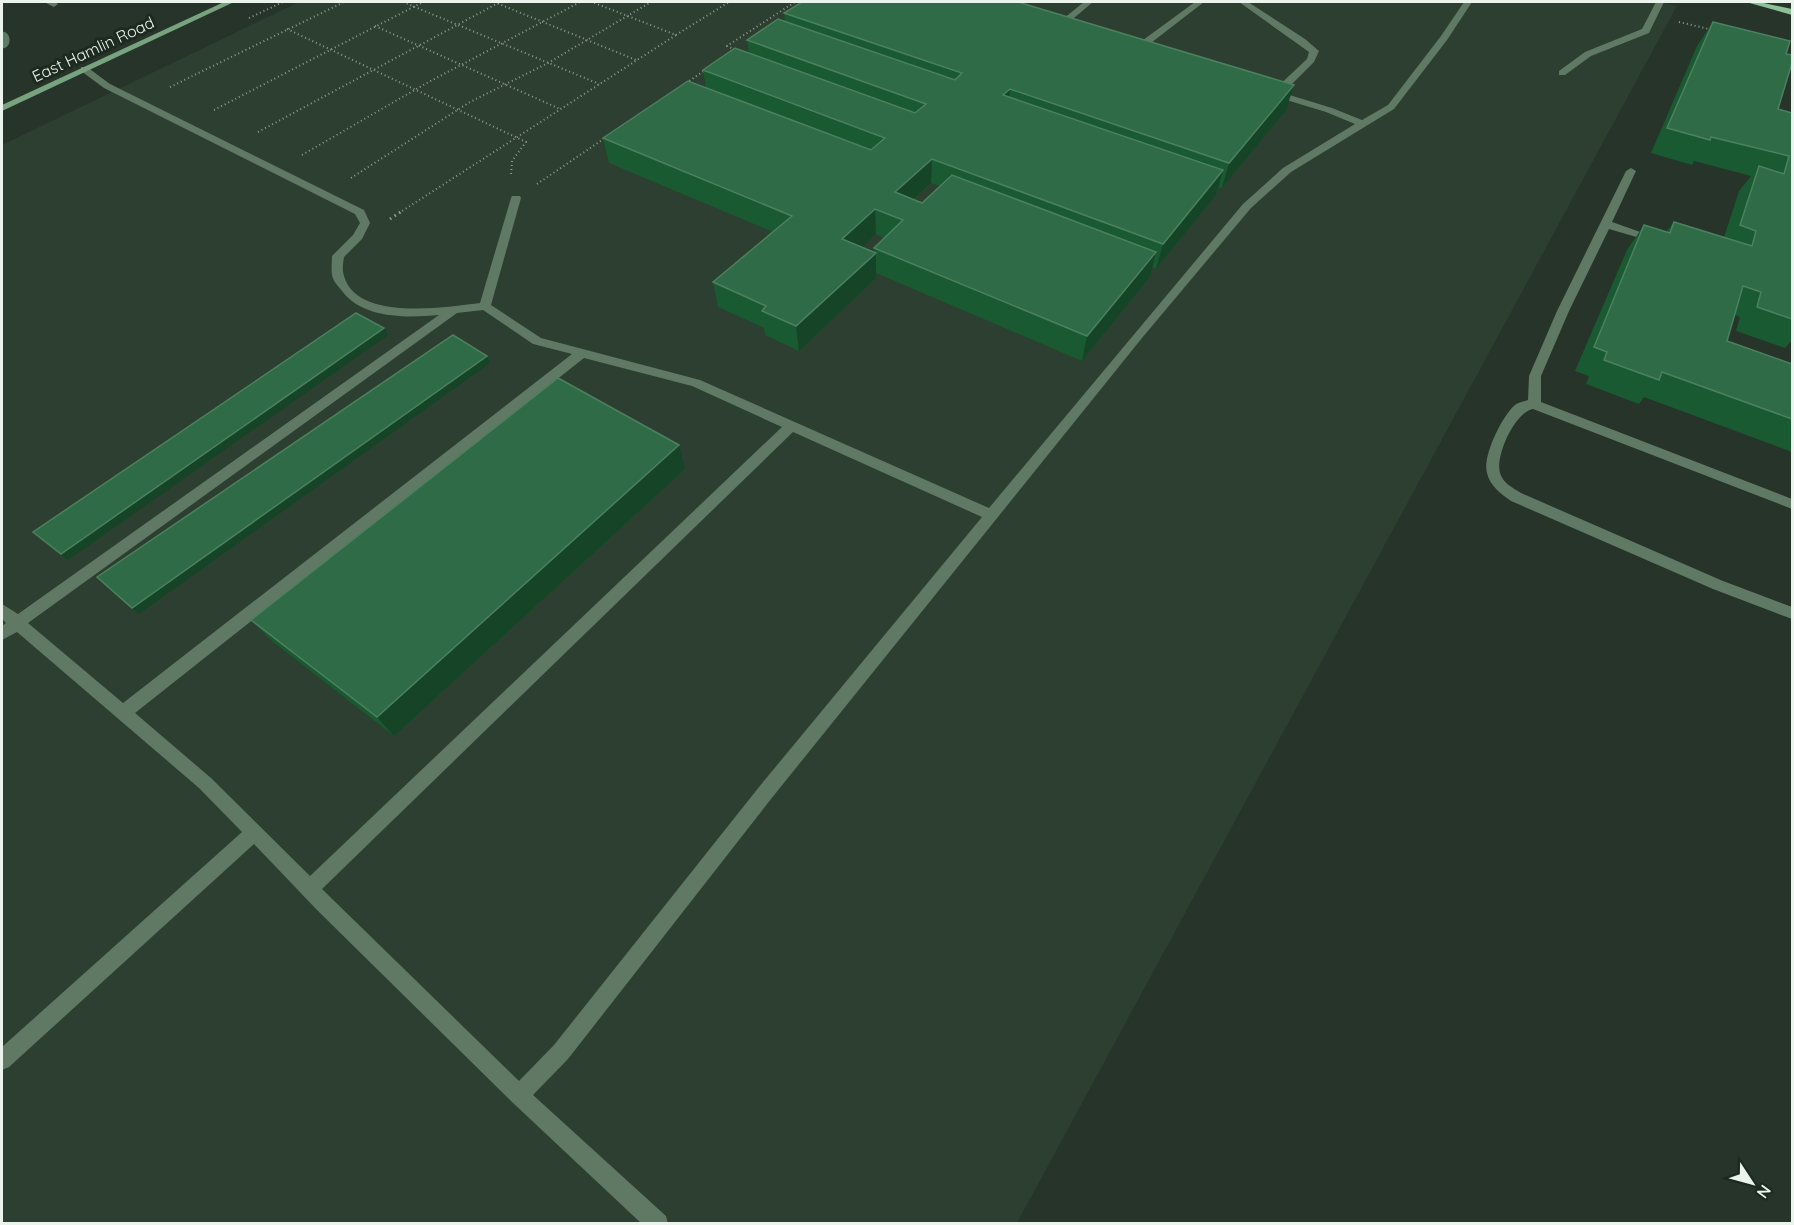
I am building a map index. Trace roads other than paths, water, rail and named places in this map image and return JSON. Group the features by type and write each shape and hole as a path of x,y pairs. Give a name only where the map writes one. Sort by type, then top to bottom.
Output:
{"main road":[{"path":"1750,2 1792,12"}],"street":[{"name":"East Hamlin Road","path":"2,108 230,2"}],"lane":[{"path":"1039,20 1059,26 1089,2"},
{"path":"1155,58 1143,51 1142,45 1200,2"},
{"path":"1243,2 1314,51 1311,60 1276,94"},
{"path":"519,1095 561,1052 765,793 1138,335 1247,206 1287,170 1391,107 1431,57 1468,2"},
{"path":"1562,73 1588,54 1646,32 1660,2"},
{"path":"84,69 107,86 360,212 365,223 351,244 338,256 338,278 351,294 372,307 414,314 485,306 537,341 696,383 992,515"},
{"path":"1257,88 1329,110 1363,124"},
{"path":"1534,404 1536,376 1563,311 1631,171"},
{"path":"485,306 516,198"},
{"path":"1605,224 1668,244"},
{"path":"2,634 455,309"},
{"path":"123,713 582,353"},
{"path":"1792,504 1534,404 1522,406 1515,414 1493,459 1493,471 1500,486 1515,496 1696,576 1792,613"},
{"path":"310,888 791,426"},
{"path":"2,610 205,783 310,888 323,904 519,1095 658,1224"},
{"path":"2,1060 254,832"}]}
